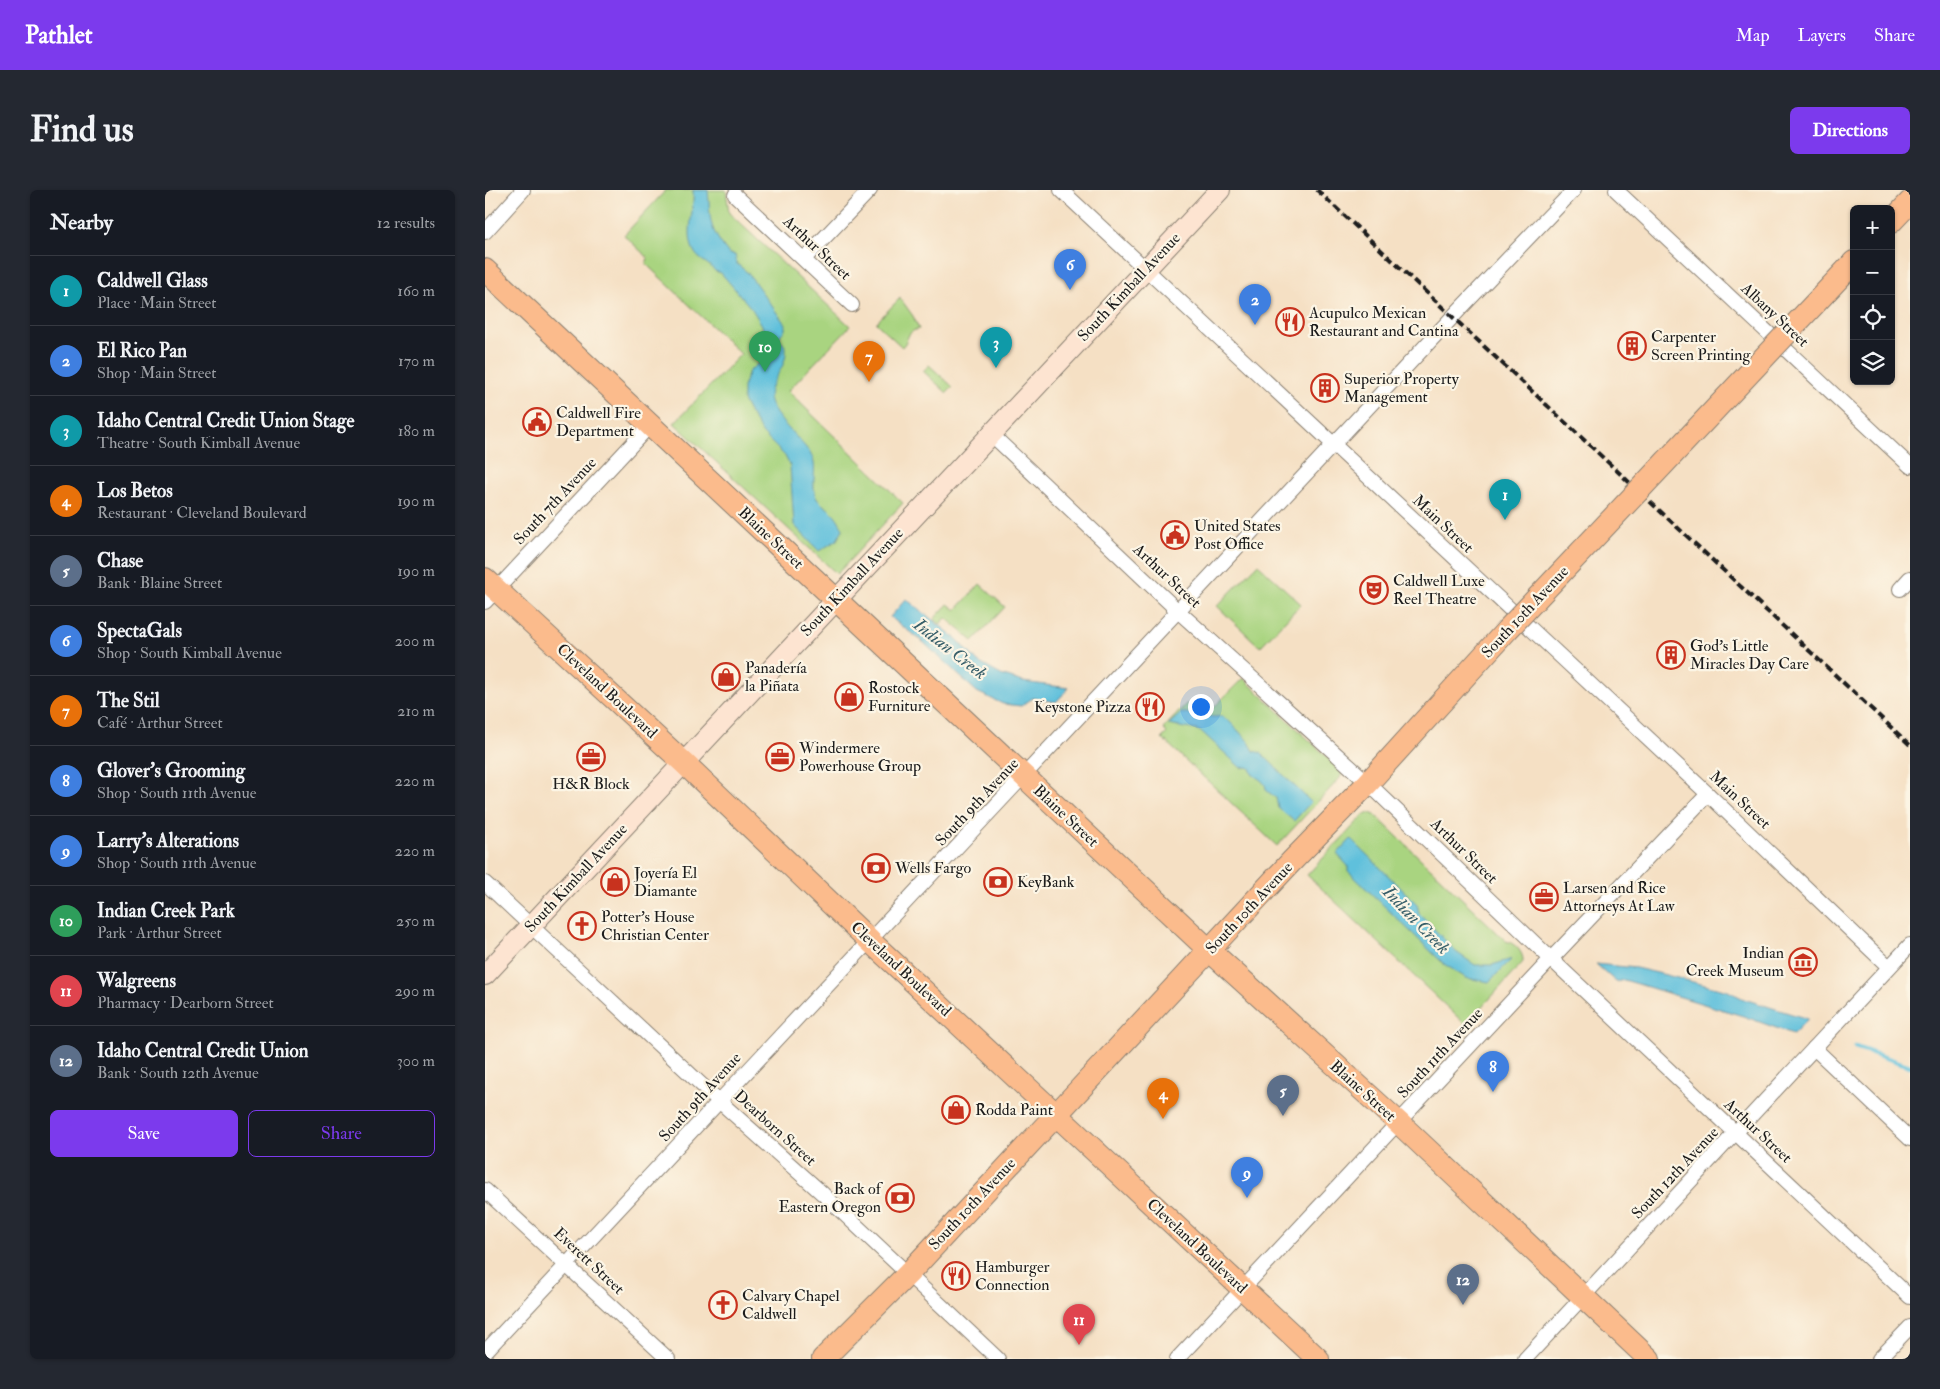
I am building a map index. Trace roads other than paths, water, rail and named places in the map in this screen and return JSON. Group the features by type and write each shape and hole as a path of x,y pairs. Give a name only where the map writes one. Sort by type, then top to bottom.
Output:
{"main road":[{"path":"1895,218 1910,202"},
{"name":"South 10th Avenue","path":"823,1359 907,1274 1209,950 1368,783 1507,630 1850,266"},
{"name":"Blaine Street","path":"485,270 651,424 1024,777 1209,950 1399,1123 1649,1359"},
{"name":"Cleveland Boulevard","path":"489,590 684,763 870,941 1318,1359"}],"street":[{"path":"485,232 523,190"},
{"path":"804,259 870,190"},
{"name":"Main Street","path":"1061,190 1708,794 1889,967"},
{"name":"South Kimball Avenue","path":"485,975 1220,190"},
{"name":"South 9th Avenue","path":"485,1352 1574,190"},
{"name":"Albany Street","path":"1616,190 1910,466"},
{"name":"Arthur Street","path":"735,195 852,305"},
{"name":"South 7th Avenue","path":"489,590 651,424"},
{"name":"Arthur Street","path":"991,434 1179,611 1368,783 1551,959 1910,1297"},
{"path":"1900,589 1910,578"},
{"name":"South 11th Avenue","path":"1177,1359 1708,794"},
{"name":"Dearborn Street","path":"485,883 719,1101 823,1194 997,1359"},
{"name":"South 12th Avenue","path":"1525,1359 1910,945"},
{"path":"1814,1048 1910,1139"},
{"name":"Everett Street","path":"485,1190 668,1359"},
{"path":"1879,1359 1910,1327"}],"water":[{"path":"693,190 708,190 710,218 717,237 729,254 735,255 737,264 748,273 785,324 785,330 779,339 786,347 785,358 770,391 770,401 782,421 813,458 816,497 834,514 843,529 837,540 819,551 794,525 790,466 785,456 763,434 743,400 743,387 749,371 759,363 763,351 764,335 762,325 752,309 721,273 715,271 695,253 690,239"},
{"path":"906,599 957,639 978,662 1001,675 1023,682 1069,688 1056,702 1033,698 1021,706 1003,704 977,692 923,642 890,617"},
{"path":"1181,713 1193,716 1222,716 1249,742 1254,751 1261,753 1311,802 1294,821 1278,808 1276,798 1266,790 1263,782 1252,774 1250,768 1241,768 1203,733 1197,730 1168,725"},
{"path":"1351,839 1417,904 1419,913 1456,952 1475,965 1492,965 1512,959 1489,982 1466,978 1444,964 1348,871 1348,866 1337,854"},
{"path":"1596,964 1636,968 1728,991 1744,999 1808,1019 1793,1034 1743,1016 1638,984 1624,980 1616,982"}],"waterway":[{"name":"Indian Creek","path":"1855,1047 1910,1066"}],"railway":[{"path":"1317,190 1910,745"}],"place":[{"name":"SpectaGals","path":"1070,290"},
{"name":"Acupulco Mexican Restaurant and Cantina","path":"1290,322"},
{"name":"El Rico Pan","path":"1255,325"},
{"name":"Carpenter Screen Printing","path":"1632,346"},
{"name":"Idaho Central Credit Union Stage","path":"996,368"},
{"name":"Indian Creek Park","path":"765,372"},
{"name":"The Stil","path":"869,382"},
{"name":"Superior Property Management","path":"1325,388"},
{"name":"Caldwell Fire Department","path":"537,422"},
{"name":"Caldwell Glass","path":"1505,520"},
{"name":"United States Post Office","path":"1175,535"},
{"name":"Caldwell Luxe Reel Theatre","path":"1374,590"},
{"name":"God's Little Miracles Day Care","path":"1671,655"},
{"name":"Panadería la Piñata","path":"726,677"},
{"name":"Rostock Furniture","path":"849,697"},
{"name":"Keystone Pizza","path":"1150,707"},
{"name":"H&R Block","path":"591,757"},
{"name":"Windermere Powerhouse Group","path":"780,757"},
{"name":"Wells Fargo","path":"876,868"},
{"name":"Joyería El Diamante","path":"615,882"},
{"name":"KeyBank","path":"998,882"},
{"name":"Larsen and Rice Attorneys At Law","path":"1544,897"},
{"name":"Potter's House Christian Center","path":"582,926"},
{"name":"Indian Creek Museum","path":"1803,962"},
{"name":"Glover's Grooming","path":"1493,1092"},
{"name":"Rodda Paint","path":"956,1110"},
{"name":"Chase","path":"1283,1116"},
{"name":"Los Betos","path":"1163,1119"},
{"name":"Back of Eastern Oregon","path":"900,1198"},
{"name":"Larry's Alterations","path":"1247,1198"},
{"name":"Hamburger Connection","path":"956,1276"},
{"name":"Calvary Chapel Caldwell","path":"723,1305"},
{"name":"Idaho Central Credit Union","path":"1463,1305"},
{"name":"Walgreens","path":"1079,1345"}]}
